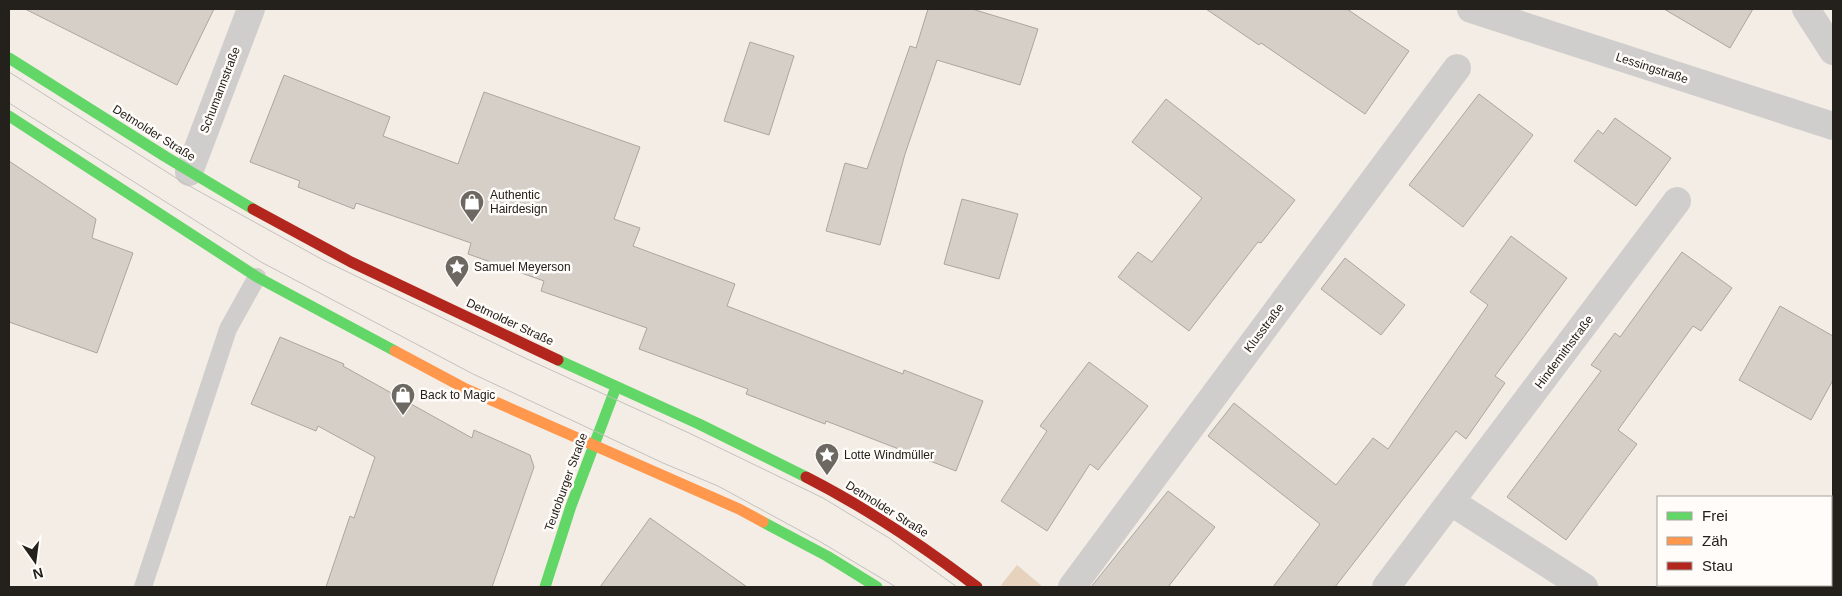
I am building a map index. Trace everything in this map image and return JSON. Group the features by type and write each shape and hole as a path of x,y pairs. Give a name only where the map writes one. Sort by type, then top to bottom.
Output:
{"main road":[{"name":"Detmolder Straße","path":"9,58 189,172 327,250 827,489 894,527 977,587"},
{"path":"9,116 257,277 466,389 739,509 827,556 878,587"},
{"name":"Teutoburger Straße","path":"545,587 571,506 616,387"}],"street":[{"name":"Schumannstraße","path":"189,172 251,9"},
{"name":"Lessingstraße","path":"1471,9 1833,126"},
{"path":"1806,9 1833,51"},
{"name":"Klusstraße","path":"1072,587 1457,68"},
{"name":"Hindemithstraße","path":"1386,587 1677,201"},
{"path":"1451,502 1584,587"}],"lane":[{"path":"143,587 228,329 257,277"}],"shaded area":[{"path":"1017,565 1043,587 1004,587 1001,585"}],"building":[{"path":"25,9 214,9 177,85"},
{"path":"928,9 972,9 1038,29 1020,85 937,60 905,154 880,245 826,231 845,163 867,169 910,46 916,48"},
{"path":"1206,9 1347,9 1409,51 1365,114 1261,43 1259,45"},
{"path":"1664,9 1753,9 1730,48"},
{"path":"750,42 794,56 769,135 724,121"},
{"path":"284,75 390,117 383,136 458,164 484,92 640,147 614,219 640,228 633,246 735,284 727,306 903,374 904,370 983,401 956,471 826,421 825,424 746,394 748,389 639,349 647,328 541,291 544,281 468,254 471,243 356,203 354,209 298,187 300,181 250,162"},
{"path":"1479,94 1533,135 1463,227 1409,185"},
{"path":"1166,99 1295,200 1261,243 1258,242 1189,331 1118,277 1138,252 1152,262 1202,198 1132,142"},
{"path":"1615,118 1671,158 1636,206 1574,161 1598,130 1603,134"},
{"path":"9,161 96,219 92,238 133,253 97,353 9,322"},
{"path":"962,199 1018,214 999,279 944,264"},
{"path":"1511,236 1567,278 1495,376 1505,383 1466,439 1456,431 1335,587 1273,587 1320,524 1208,436 1234,403 1336,485 1373,438 1388,449 1488,305 1470,292"},
{"path":"1682,252 1732,288 1701,331 1693,326 1618,430 1637,444 1566,540 1507,497 1601,371 1591,365 1615,333 1620,337"},
{"path":"1345,258 1405,305 1381,335 1321,289"},
{"path":"1780,306 1833,336 1833,380 1811,420 1739,380"},
{"path":"280,337 344,364 343,366 472,438 474,430 530,455 534,467 492,587 326,587 350,516 354,518 375,457 318,426 316,431 251,404"},
{"path":"1089,362 1148,406 1098,470 1090,464 1047,531 1001,501 1047,431 1040,426"},
{"path":"1168,491 1215,527 1168,587 1091,587"},
{"path":"650,518 747,587 600,587"}],"tram line":[{"path":"9,72 184,183 323,260 529,360 689,433 823,498 889,538 957,587"},
{"path":"9,103 261,262 473,374 663,463 718,486 819,541 896,587"}],"traffic: fast":[{"path":"9,58 166,157 253,209"},
{"path":"9,116 257,277 395,351"},
{"path":"558,360 699,424 806,477"},
{"path":"545,587 571,506 616,387"},
{"path":"763,522 827,556 877,587"}],"traffic: slow":[{"path":"395,351 466,389 739,509 763,522"}],"traffic: jam":[{"path":"253,209 351,262 558,360"},
{"path":"806,477 894,528 977,587"}],"place":[{"name":"Authentic Hairdesign","path":"472,223"},
{"name":"Samuel Meyerson","path":"457,288"},
{"name":"Back to Magic","path":"403,416"},
{"name":"Lotte Windmüller","path":"827,476"}]}
